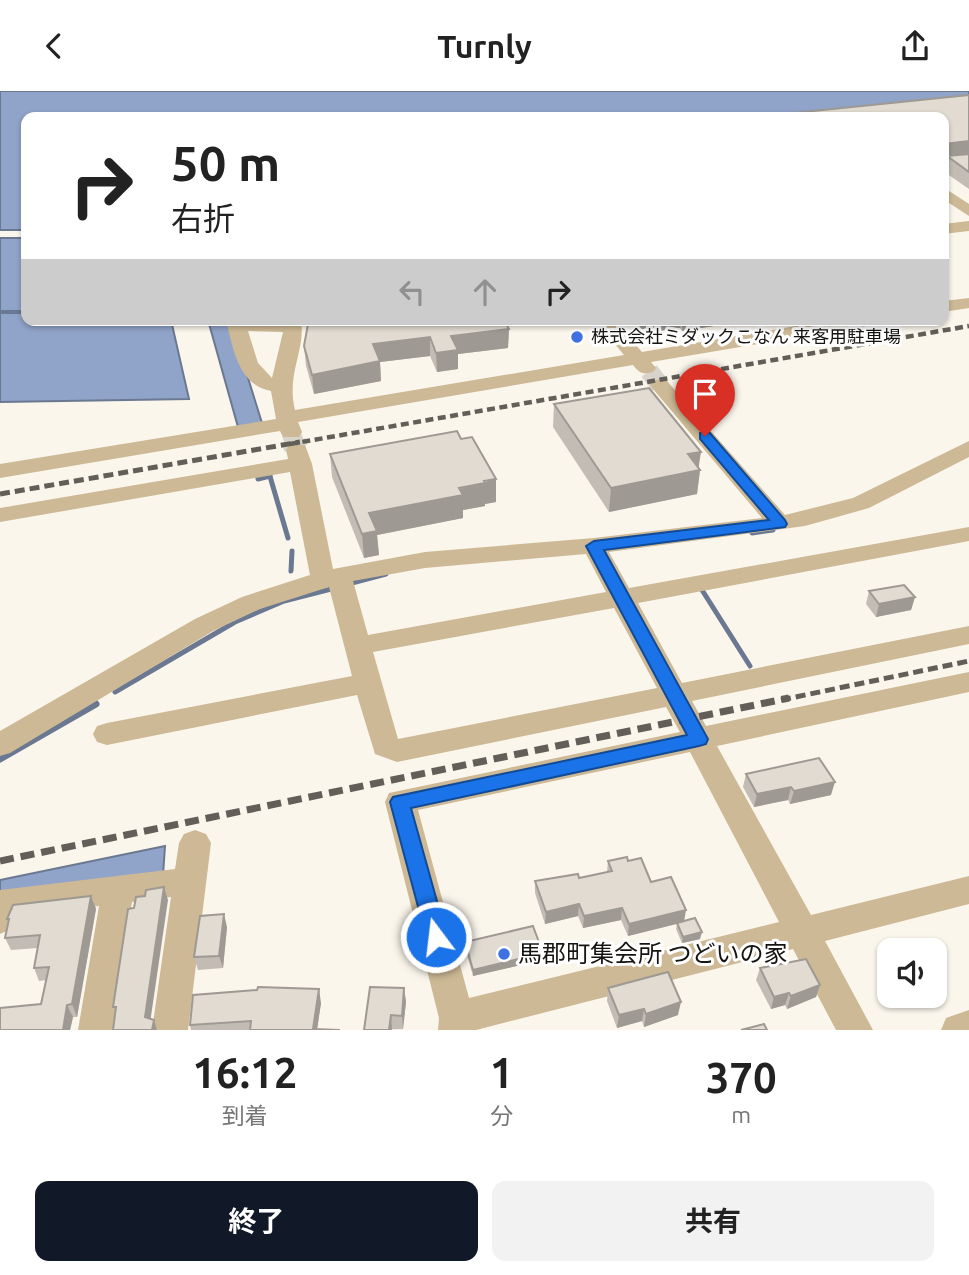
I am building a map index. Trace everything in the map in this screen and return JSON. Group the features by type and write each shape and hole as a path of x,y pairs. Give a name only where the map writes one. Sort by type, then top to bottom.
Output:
{"street":[{"path":"949,196 969,211"},
{"path":"949,228 969,226"},
{"path":"949,306 969,303"},
{"path":"237,326 254,376 267,386 281,386"},
{"path":"292,326 281,386 308,515 358,646 385,745 397,751 969,635"},
{"path":"609,326 780,524"},
{"path":"0,471 293,437 649,372 841,326"},
{"path":"0,515 224,475 293,437"},
{"path":"0,745 204,625 251,603 331,577 425,560 594,546 780,524 861,503 969,447"},
{"path":"358,646 969,534"},
{"path":"594,546 855,1030"},
{"path":"969,682 400,802 457,1024 969,890"},
{"path":"107,734 368,683"},
{"path":"170,1030 195,843"},
{"path":"0,919 4,903 191,881"},
{"path":"96,1030 118,889"},
{"path":"959,1030 969,1027"}],"water":[{"path":"0,91 969,91 969,103 849,112 21,112 21,230 0,230"},
{"path":"0,238 21,238 21,311 0,311"},
{"path":"0,313 21,313 21,326 172,326 189,399 0,402"},
{"path":"210,326 232,326 262,423 238,427"},
{"path":"165,846 163,875 0,894 0,880"}],"building":[{"path":"969,95 969,141 949,144 949,112 804,112"},
{"path":"969,154 969,172 949,157"},
{"path":"308,326 507,326 509,329 451,336 458,350 436,353 430,337 373,344 380,361 312,375 304,346"},
{"path":"649,388 701,452 688,454 700,470 611,488 554,404"},
{"path":"457,431 461,439 472,437 496,479 459,488 463,495 369,513 377,531 362,534 330,454"},
{"path":"904,585 915,597 879,604 869,591"},
{"path":"819,758 835,782 794,791 791,787 757,794 746,774"},
{"path":"627,857 628,861 641,858 651,882 671,877 686,910 629,924 622,908 584,916 579,904 546,912 535,881 578,874 579,878 612,871 608,861"},
{"path":"164,887 145,1017 154,1020 152,1030 113,1030 116,1007 113,1007 128,909 134,908 136,897 145,896 146,890"},
{"path":"91,896 72,1004 67,1005 63,1030 0,1030 0,1008 41,1004 49,967 34,968 40,935 5,938 7,919 13,905"},
{"path":"224,914 219,956 194,957 200,916"},
{"path":"695,918 702,932 683,937 677,923"},
{"name":"馬郡町集会所 つどいの家","path":"533,926 543,953 473,970 465,942"},
{"path":"806,959 820,985 791,996 789,993 774,997 760,968"},
{"path":"668,972 681,1002 646,1014 644,1009 619,1015 608,988"},
{"path":"258,987 319,989 313,1029 340,1030 250,1030 251,1021 190,1025 193,995 257,990"},
{"path":"370,987 404,988 402,1016 391,1015 389,1030 364,1030"},
{"path":"764,1024 767,1030 741,1030"}],"waterway":[{"path":"258,479 270,476"},
{"path":"270,476 288,538"},
{"path":"752,533 773,530"},
{"path":"291,571 292,551"},
{"path":"348,584 386,574"},
{"path":"115,692 235,622 284,601 335,588"},
{"path":"702,590 750,666"},
{"path":"0,759 96,704"}],"tunnel":[{"path":"649,371 660,385"},
{"path":"291,433 295,444"},
{"path":"294,442 296,448"}],"railway":[{"path":"290,444 969,326"},
{"path":"0,494 300,442"},
{"path":"781,700 969,661"},
{"path":"0,861 789,698"}],"place":[{"name":"株式会社ミダックこなん 来客用駐車場","path":"577,337"},
{"name":"馬郡町集会所 つどいの家","path":"504,954"}],"route":[{"path":"436,937 400,802 699,739 594,546 780,524 705,436"}]}
